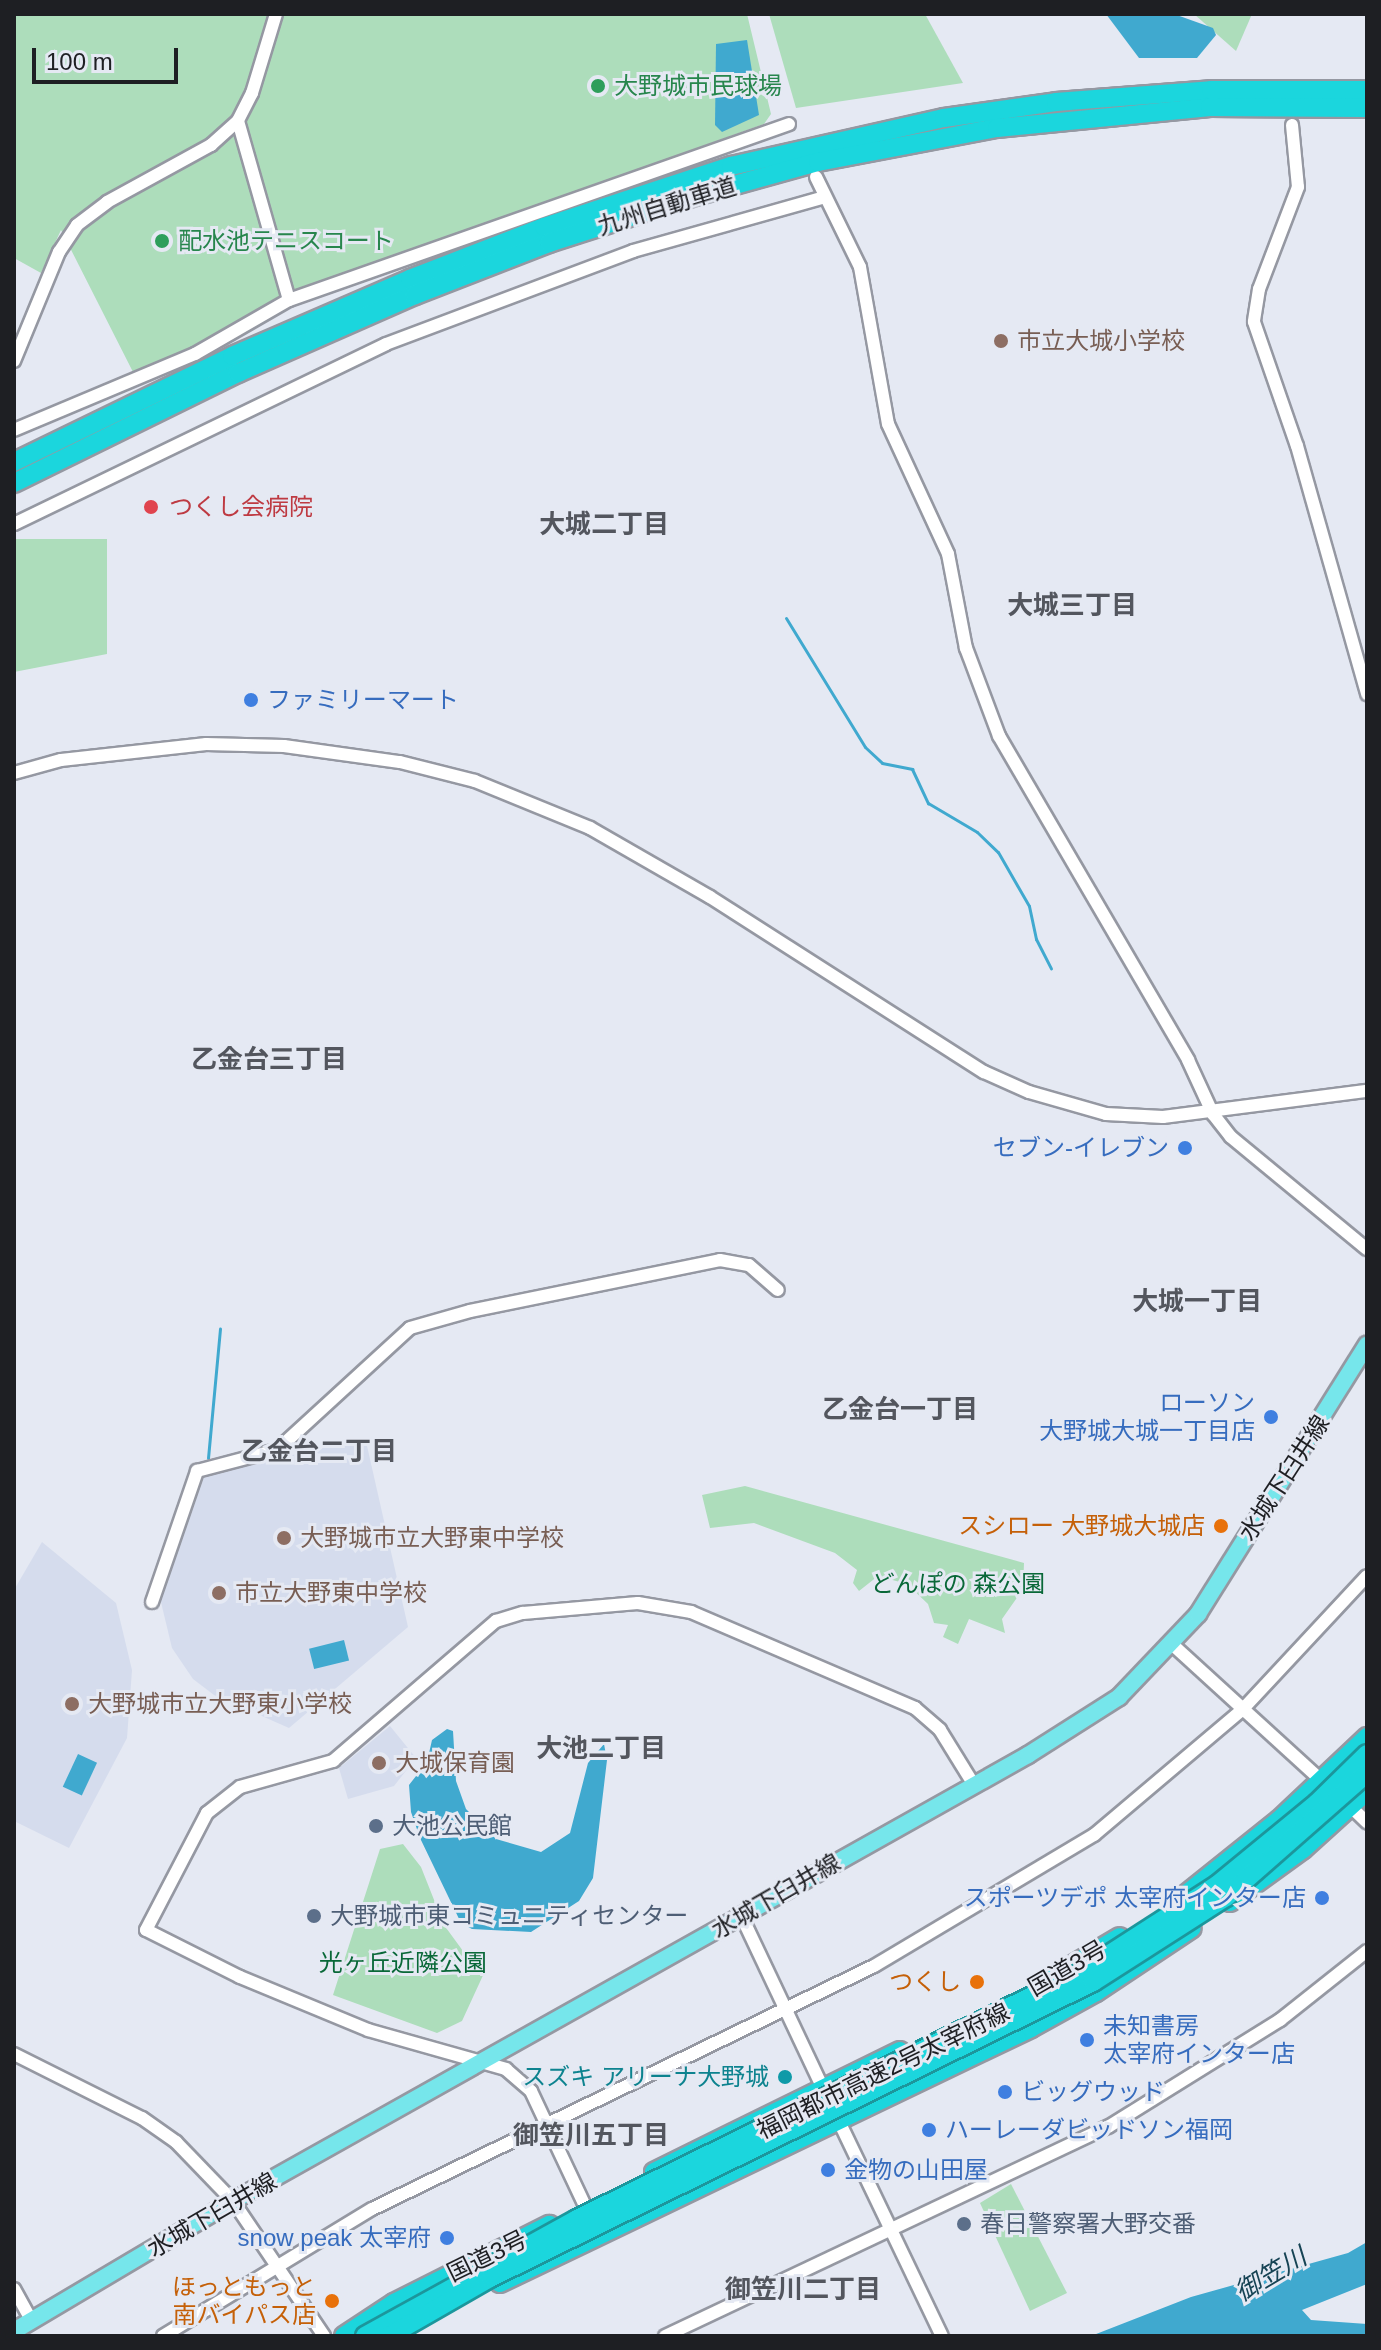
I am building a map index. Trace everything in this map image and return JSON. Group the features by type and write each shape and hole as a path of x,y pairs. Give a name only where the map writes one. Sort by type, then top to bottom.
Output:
{"highway":[{"name":"九州自動車道","path":"14,462 232,356 410,279 544,227 731,166 944,118 1056,102 1211,90 1367,90"},
{"name":"九州自動車道","path":"14,483 333,330 608,223 818,162 920,140 1210,107 1367,110"},
{"name":"国道3号","path":"344,2336 394,2303 822,2087 1081,1961 1222,1870 1323,1782 1367,1737"},
{"name":"福岡都市高速2号太宰府線","path":"365,2336 577,2219 1085,1970 1217,1885 1317,1803 1367,1754"},
{"name":"福岡都市高速2号太宰府線","path":"389,2336 490,2278 1093,1982 1226,1897 1367,1773"},
{"name":"国道3号","path":"403,2336 501,2282 1096,1992 1246,1891 1351,1808 1367,1791"}],"main road":[{"name":"水城下臼井線","path":"14,2331 233,2201 490,2061 1098,1712 1173,1645 1367,1345"}],"street":[{"path":"14,361 59,252 77,225 107,202 211,145 238,121 276,14"},
{"path":"238,121 289,300"},
{"path":"14,430 195,354 289,300 789,124"},
{"path":"1292,125 1298,187 1259,289 1254,322 1297,446 1367,694"},
{"path":"816,177 866,287 888,424 948,554 966,648 986,709 1188,1060 1213,1114 1231,1137 1367,1249"},
{"path":"14,524 386,344 633,251 825,197"},
{"path":"14,773 61,760 206,744 348,753 475,781 590,828 645,858 984,1072 1029,1092 1106,1114 1213,1114 1336,1091 1367,1091"},
{"path":"152,1602 197,1471 277,1450 410,1328 720,1260 749,1265 778,1290"},
{"path":"163,2336 276,2264 372,2209 784,2011 946,1925 1094,1835 1242,1710 1367,1576"},
{"path":"586,2208 527,2086 490,2061 368,2030 240,1977 146,1930 203,1817 240,1787 333,1761 496,1621 523,1613 638,1603 691,1612 915,1708 940,1730 974,1785"},
{"path":"1173,1645 1367,1822"},
{"path":"741,1915 784,2011 942,2336"},
{"path":"665,2336 1108,2127 1195,2077 1367,1951"},
{"path":"14,2054 142,2118 207,2170 233,2201 324,2336"},
{"path":"14,2289 32,2321"}],"shaded area":[{"name":"大野城市立大野東中学校","path":"365,1437 408,1627 289,1728 214,1695 193,1679 172,1648 160,1598 200,1478"},
{"name":"大野城市立大野東小学校","path":"42,1542 116,1603 132,1670 127,1738 69,1848 14,1821 14,1590"},
{"name":"大城保育園","path":"390,1726 416,1758 394,1786 348,1799 339,1768"}],"green space":[{"path":"14,14 747,14 771,114 764,124 276,299 191,347 133,372 61,230 41,273 14,258"},
{"path":"769,14 925,14 963,83 796,108"},
{"path":"1194,14 1252,14 1236,51"},
{"path":"16,539 107,539 107,654 14,672"},
{"name":"どんぽの 森公園","path":"745,1486 1024,1563 1023,1589 1002,1619 1005,1633 969,1619 958,1644 943,1637 948,1625 934,1623 928,1604 907,1584 878,1576 859,1591 853,1583 857,1570 835,1553 754,1523 710,1528 702,1495"},
{"name":"光ヶ丘近隣公園","path":"403,1844 421,1867 444,1925 463,1951 484,1959 485,1971 462,2021 437,2033 333,1995 380,1849"},
{"path":"1011,2184 1067,2293 1030,2311 980,2203"}],"water":[{"path":"1106,14 1174,14 1213,28 1216,35 1197,58 1139,58"},
{"path":"747,40 759,115 722,132 715,125 716,44"},
{"path":"344,1640 349,1660 314,1669 309,1649"},
{"path":"447,1729 453,1731 456,1781 466,1809 496,1839 541,1852 570,1833 588,1763 604,1744 607,1760 593,1878 579,1901 531,1932 472,1929 461,1923 420,1838 411,1812 409,1785 427,1762 432,1740"},
{"path":"78,1754 97,1763 82,1796 63,1787"},
{"name":"御笠川","path":"1367,2242 1367,2284 1302,2310 1311,2320 1367,2324 1367,2336 1091,2336 1191,2297 1348,2253"}],"waterway":[{"path":"786,618 865,747 882,763 912,769 928,803 977,832 998,852 1029,906 1036,939 1051,968"},
{"path":"208,1458 220,1329"}],"place":[{"name":"大野城市民球場","path":"598,86"},
{"name":"配水池テニスコート","path":"162,241"},
{"name":"市立大城小学校","path":"1001,341"},
{"name":"つくし会病院","path":"151,507"},
{"name":"ファミリーマート","path":"251,700"},
{"name":"セブン-イレブン","path":"1185,1148"},
{"name":"ローソン 大野城大城一丁目店","path":"1271,1417"},
{"name":"スシロー 大野城大城店","path":"1221,1526"},
{"name":"大野城市立大野東中学校","path":"284,1538"},
{"name":"市立大野東中学校","path":"219,1593"},
{"name":"大野城市立大野東小学校","path":"72,1704"},
{"name":"大城保育園","path":"379,1763"},
{"name":"大池公民館","path":"376,1826"},
{"name":"スポーツデポ 太宰府インター店","path":"1322,1898"},
{"name":"大野城市東コミュニティセンター","path":"314,1916"},
{"name":"つくし","path":"977,1982"},
{"name":"未知書房 太宰府インター店","path":"1087,2040"},
{"name":"スズキ アリーナ大野城","path":"785,2077"},
{"name":"ビッグウッド","path":"1005,2092"},
{"name":"ハーレーダビッドソン福岡","path":"929,2130"},
{"name":"金物の山田屋","path":"828,2170"},
{"name":"春日警察署大野交番","path":"964,2224"},
{"name":"snow peak 太宰府","path":"447,2238"},
{"name":"ほっともっと 南バイパス店","path":"332,2301"}],"district":[{"name":"大城二丁目","path":"604,525"},
{"name":"大城三丁目","path":"1072,606"},
{"name":"乙金台三丁目","path":"269,1060"},
{"name":"大城一丁目","path":"1197,1302"},
{"name":"乙金台一丁目","path":"900,1410"},
{"name":"乙金台二丁目","path":"319,1452"},
{"name":"大池二丁目","path":"601,1749"},
{"name":"御笠川五丁目","path":"591,2136"},
{"name":"御笠川二丁目","path":"803,2290"}]}
